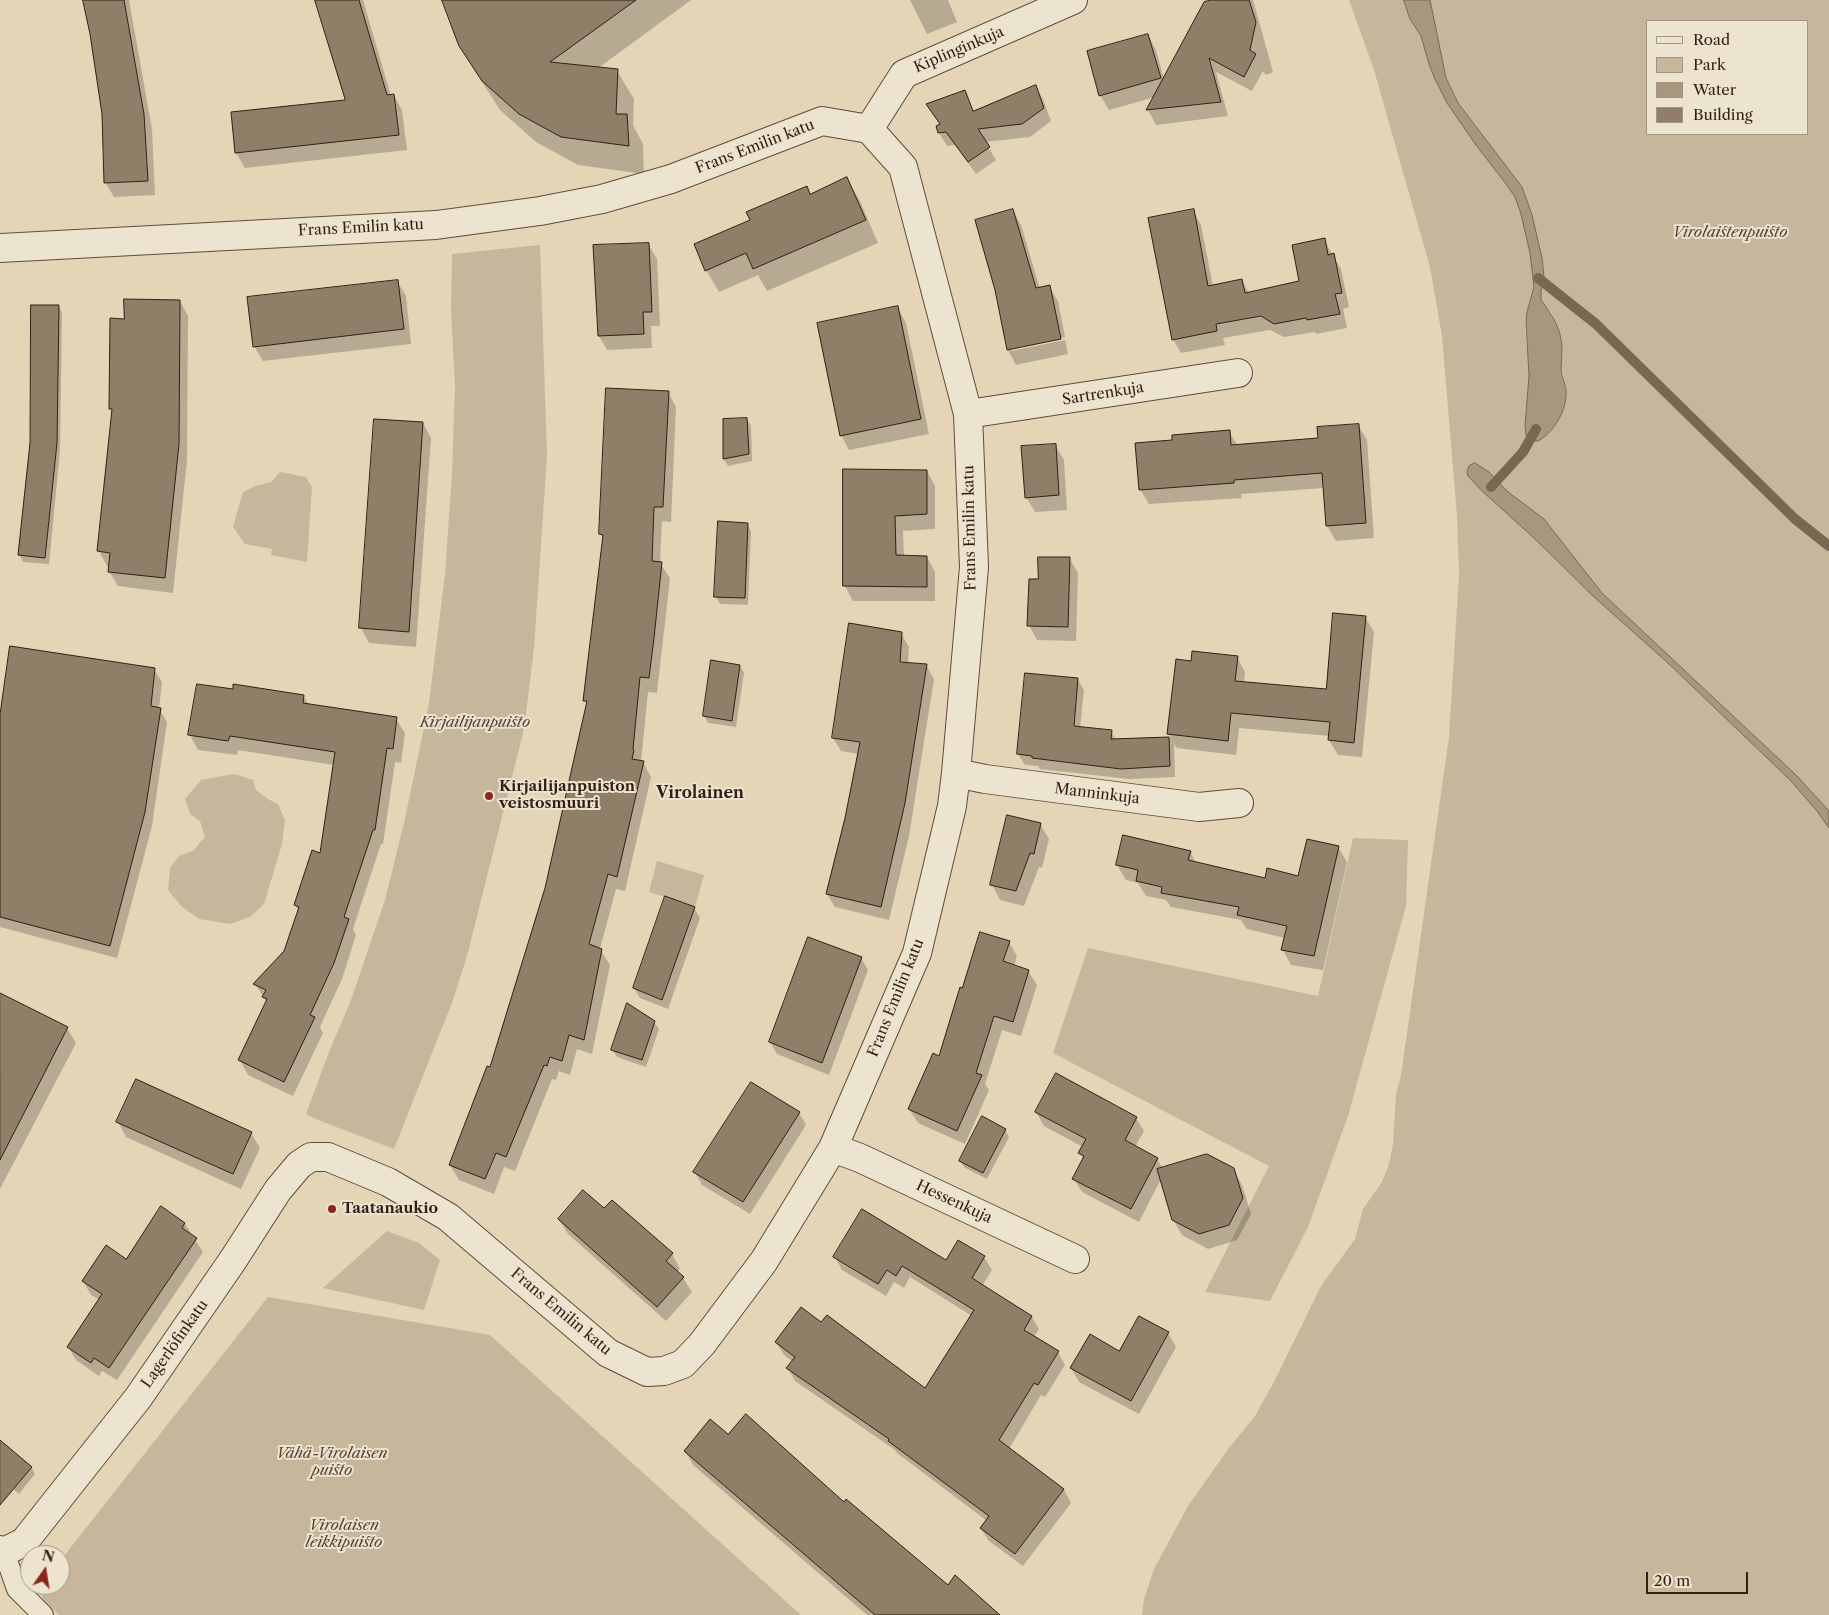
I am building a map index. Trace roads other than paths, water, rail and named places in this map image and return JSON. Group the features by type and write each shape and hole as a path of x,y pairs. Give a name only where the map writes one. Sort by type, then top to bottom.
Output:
{"street":[{"name":"Kiplinginkuja","path":"869,128 904,74 1073,0"},
{"name":"Frans Emilin katu","path":"0,248 436,225 540,212 602,199 671,179 822,121 869,128 903,167 968,414 974,568 952,806 917,953 833,1148 764,1261 702,1344 683,1364 664,1371 647,1372 608,1353 448,1217 388,1182 352,1166"},
{"name":"Sartrenkuja","path":"968,414 1238,373"},
{"name":"Manninkuja","path":"956,773 985,779 1199,807 1239,803"},
{"name":"Hessenkuja","path":"833,1148 860,1158 1075,1259"},
{"name":"Lagerlöfinkatu","path":"2,1551 24,1542 138,1398 233,1260 278,1190 299,1165 311,1157 328,1157 352,1166"}],"lane":[{"path":"2,1551 17,1588 43,1615"}],"water":[{"path":"1404,0 1430,0 1446,78 1458,103 1522,187 1532,215 1542,258 1544,277 1541,300 1558,329 1562,342 1561,369 1566,392 1561,416 1549,433 1538,441 1529,440 1526,435 1525,425 1529,376 1526,322 1534,287 1530,253 1521,214 1515,197 1447,103 1435,79 1421,36 1410,19"},
{"path":"1475,463 1489,472 1508,492 1544,519 1602,593 1796,775 1829,811 1829,828 1790,780 1668,663 1594,597 1534,538 1482,491 1468,476 1467,472 1469,466"}],"waterway":[{"path":"1538,278 1596,324 1795,519 1829,546"},
{"path":"1491,487 1523,452 1536,429"}],"place":[{"name":"Kirjailijanpuiston veistosmuuri","path":"489,796"},
{"name":"Taatanaukio","path":"332,1209"}],"district":[{"name":"Virolainen","path":"700,793"}],"park label":[{"name":"Virolaistenpuisto","path":"1730,233"},
{"name":"Kirjailijanpuisto","path":"475,723"},
{"name":"Vähä-Virolaisen puisto","path":"332,1462"},
{"name":"Virolaisen leikkipuisto","path":"344,1534"}]}
